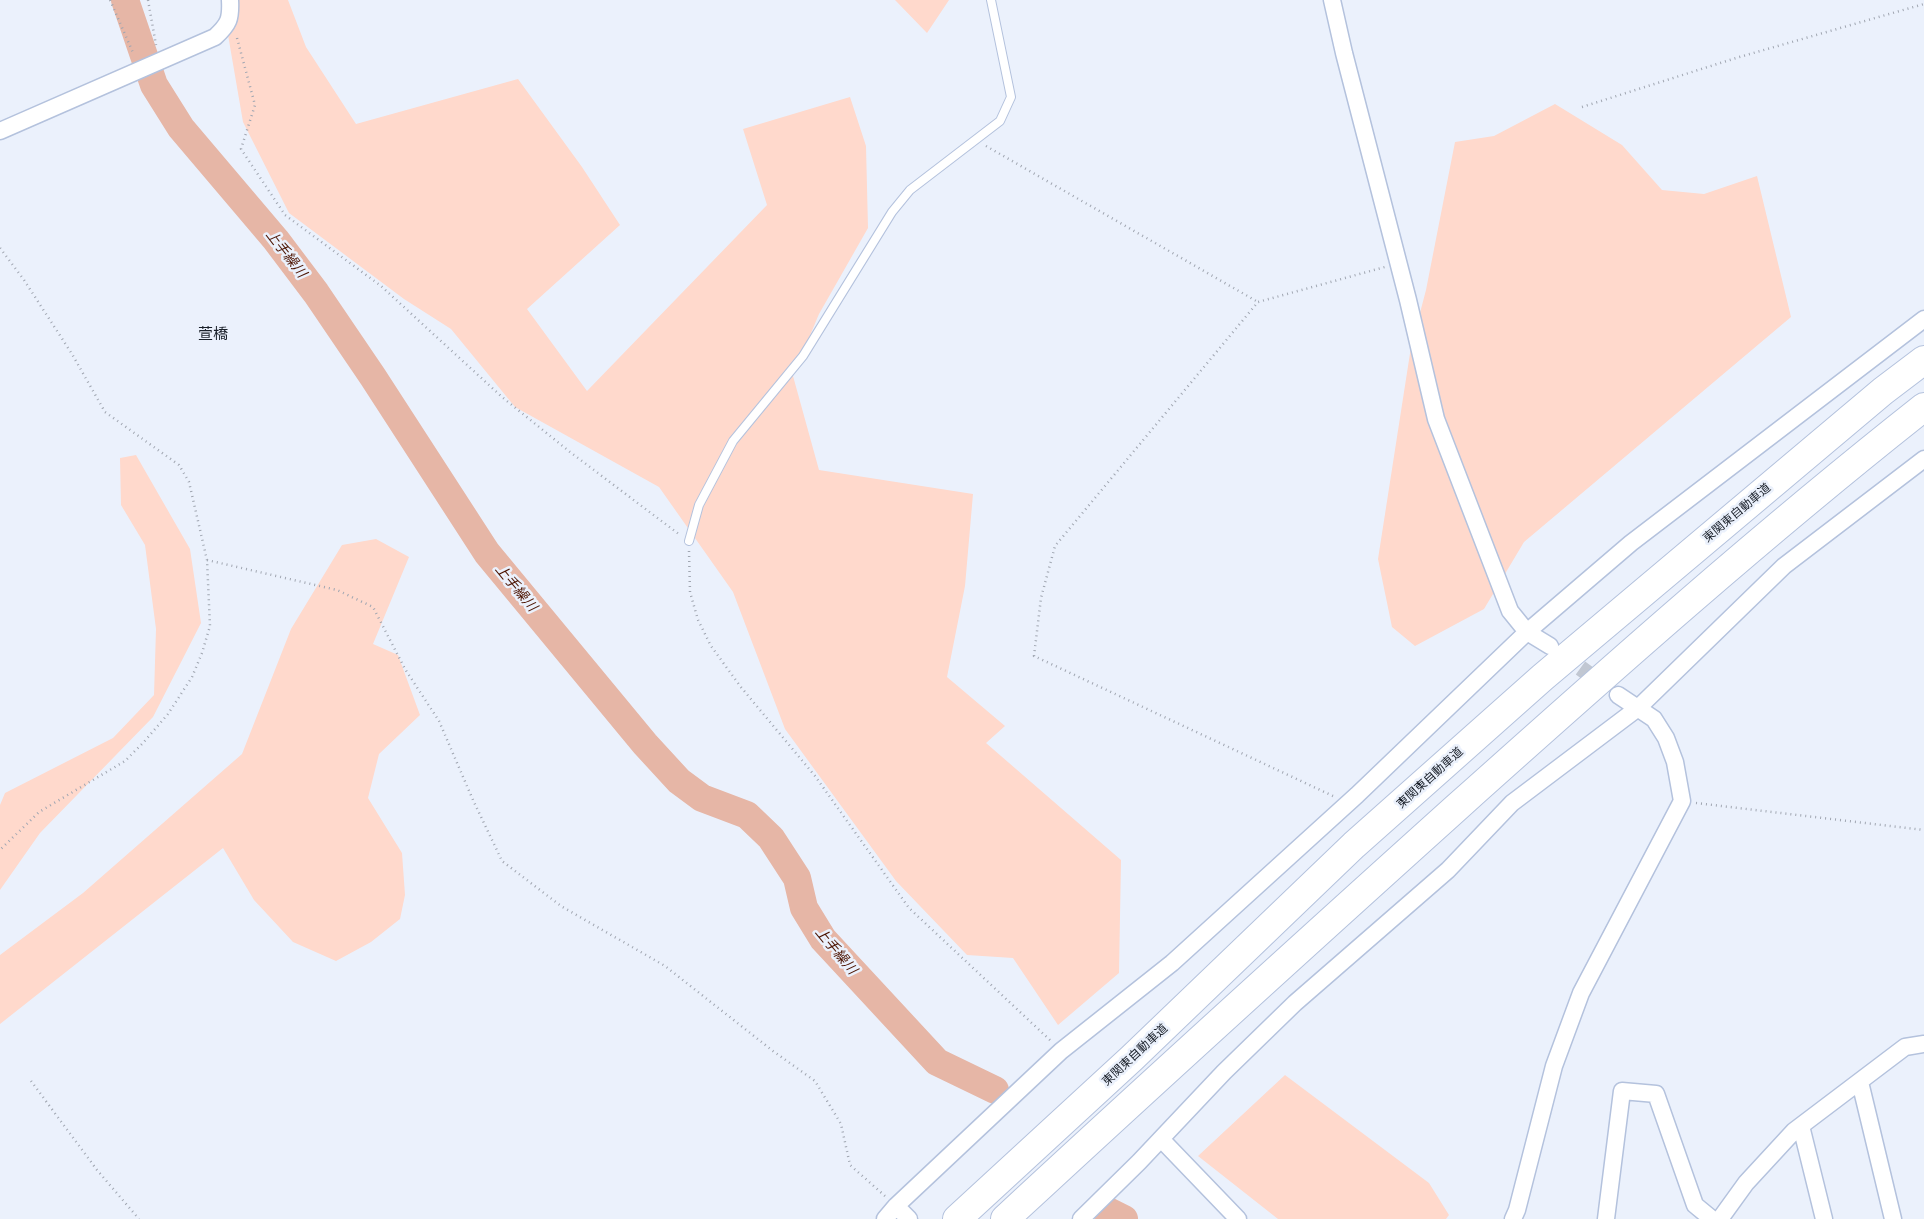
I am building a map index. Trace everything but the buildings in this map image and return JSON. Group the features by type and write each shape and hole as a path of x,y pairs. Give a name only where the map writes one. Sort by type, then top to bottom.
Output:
{"highway":[{"name":"東関東自動車道","path":"957,1219 1132,1058 1390,812 1580,646 1868,403 1924,360"},
{"path":"1005,1219 1162,1073 1568,707 1763,539 1924,407"}],"street":[{"path":"1332,0 1436,419 1510,611 1527,632 1550,646"},
{"path":"0,131 215,37 227,27 231,7"},
{"path":"884,1219 1061,1050 1172,963 1348,803 1527,632 1631,543 1924,319"},
{"path":"1081,1219 1161,1139 1224,1072 1295,1003 1448,870 1512,803 1638,708 1784,566 1924,459"},
{"path":"1513,1219 1517,1210 1554,1066 1581,993 1682,801 1675,762 1666,738 1654,719 1618,695"},
{"path":"1720,1219 1746,1183 1794,1131 1905,1047 1924,1044"},
{"path":"1860,1082 1893,1219"},
{"path":"1606,1219 1622,1091 1656,1094 1695,1204 1712,1219"},
{"path":"1801,1126 1824,1219"},
{"path":"1161,1139 1238,1219"},
{"path":"896,1206 909,1219"}],"lane":[{"path":"689,541 699,505 733,441 803,356 892,212 910,190 1000,121 1011,97 991,0"}],"path":[{"path":"110,0 140,70"},
{"path":"148,0 159,62"},
{"path":"1582,107 1736,58 1924,4"},
{"path":"231,7 255,105 241,149 285,215 380,286 502,397 570,452 689,541 690,592 698,620 711,646 740,686 815,776 909,908 1061,1050"},
{"path":"976,139 1258,302"},
{"path":"0,248 24,280 72,354 105,412 179,465 189,482 207,560 210,626 192,677 168,714 125,761 39,812 0,850"},
{"path":"1348,803 1034,656 1040,598 1055,546 1258,302 1398,263"},
{"path":"207,560 337,590 373,607 404,669 439,721 480,816 502,861 562,906 664,966 773,1051 815,1081 842,1124 850,1165 896,1206"},
{"path":"1682,801 1924,830"},
{"path":"31,1081 97,1170 139,1219"}],"shaded area":[{"path":"222,0 288,0 306,47 356,124 518,79 582,167 620,225 527,309 587,391 767,205 743,129 850,97 866,146 868,228 819,314 793,376 819,470 973,494 965,586 947,677 1005,726 986,743 1121,860 1119,973 1058,1025 1013,958 967,955 896,881 785,729 733,592 659,487 515,407 451,329 404,299 289,213 243,122"},
{"path":"895,0 949,0 927,33"},
{"path":"1555,104 1622,145 1662,190 1704,194 1757,176 1791,317 1524,542 1484,609 1415,646 1392,627 1378,559 1411,347 1426,290 1455,142 1494,136"},
{"path":"136,455 190,549 201,623 153,717 40,833 0,890 0,805 5,793 113,738 154,695 156,629 145,545 121,505 120,458"},
{"path":"376,539 409,557 373,644 398,655 420,715 379,754 368,798 402,853 405,895 400,919 371,942 336,961 293,942 254,900 223,848 0,1024 0,955 83,893 242,754 291,629 342,545"},
{"path":"1285,1075 1429,1183 1449,1215 1446,1219 1278,1219 1198,1156"}],"waterway":[{"name":"上手繰川","path":"125,0 154,85 181,128 276,240 316,293 487,553 645,744 679,781 702,798 747,815 771,838 797,878 804,908 823,939 937,1062 995,1090"},
{"name":"上手繰川","path":"1106,1210 1124,1219"}],"tunnel":[{"path":"1561,654 1604,685"}],"district":[{"name":"萱橋","path":"213,334"}]}
